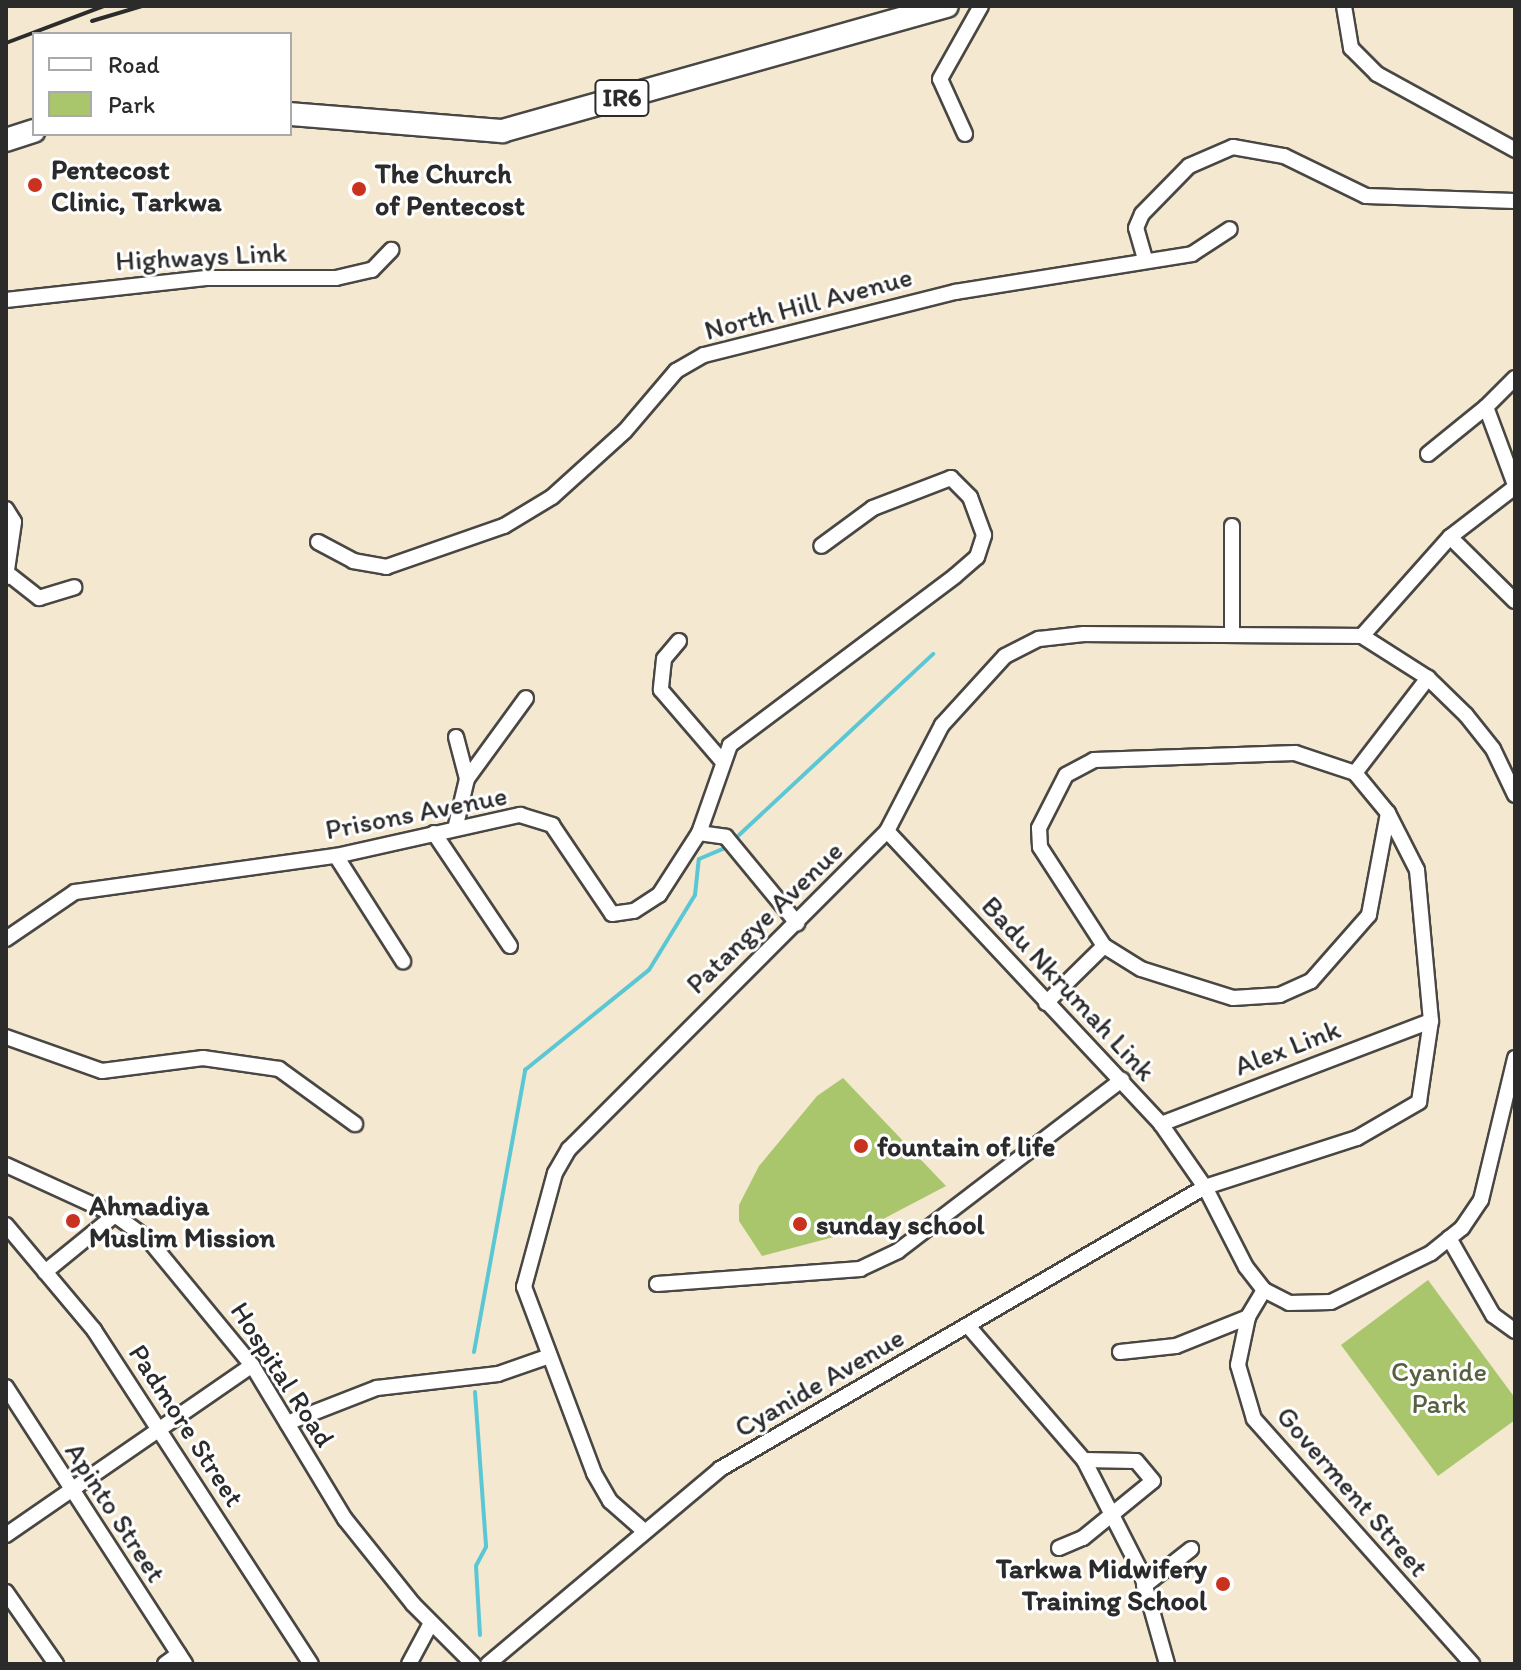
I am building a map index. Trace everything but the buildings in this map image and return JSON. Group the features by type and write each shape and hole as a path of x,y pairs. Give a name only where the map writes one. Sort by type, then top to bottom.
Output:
{"main road":[{"name":"IR6","path":"292,114 502,131 947,6"},
{"path":"6,140 32,132"}],"street":[{"path":"965,134 940,79 981,6"},
{"path":"1344,6 1351,48 1377,74 1515,150"},
{"path":"1145,259 1136,228 1142,214 1189,166 1233,147 1284,156 1366,196 1515,201"},
{"name":"North Hill Avenue","path":"318,542 353,561 386,567 504,526 552,497 625,431 676,371 704,355 955,292 1145,259 1192,254 1230,229"},
{"name":"Highways Link","path":"6,300 206,278 336,278 372,270 391,250"},
{"path":"1428,454 1486,407 1515,378"},
{"path":"1486,407 1515,486 1450,537 1362,636 1428,678 1493,749 1515,795"},
{"name":"Prisons Avenue","path":"6,939 75,892 336,856 456,825 520,815 552,825 612,914 634,911 659,895 699,833 722,761 768,713 955,576 977,557 984,535 970,497 951,478 873,508 821,546"},
{"path":"6,509 14,522 8,577 39,598 74,587"},
{"path":"1232,526 1232,633"},
{"path":"1450,537 1515,601"},
{"name":"Patangye Avenue","path":"643,1530 610,1501 594,1473 547,1357 524,1287 561,1162 632,1082 797,923 887,831 942,725 1005,656 1039,639 1084,634 1362,636"},
{"path":"679,641 664,659 661,690 722,761"},
{"path":"1388,813 1369,915 1311,981 1280,995 1233,998 1141,969 1104,946 1040,847 1039,828 1066,775 1094,760 1295,753 1355,773 1428,678"},
{"path":"456,825 467,779 526,698"},
{"path":"456,737 467,779"},
{"name":"Cyanide Avenue","path":"488,1664 643,1530 720,1469 969,1327 1205,1187 1357,1138 1406,1114 1426,1090 1431,1021 1417,870 1388,813 1355,773"},
{"name":"Badu Nkrumah Link","path":"887,831 1161,1124 1205,1187 1264,1290"},
{"path":"434,833 510,946"},
{"path":"699,833 726,837 797,923"},
{"path":"336,856 403,961"},
{"path":"1046,1003 1104,946"},
{"name":"Alex Link","path":"1161,1124 1431,1021"},
{"path":"6,1037 102,1071 203,1058 279,1069 355,1124"},
{"path":"1264,1290 1289,1303 1331,1302 1449,1238 1481,1200 1510,1114 1515,1058"},
{"path":"657,1284 860,1269 898,1251 1122,1080"},
{"name":"Hospital Road","path":"6,1165 115,1215 148,1239 252,1365 345,1519 431,1623 473,1664"},
{"path":"45,1272 115,1215"},
{"name":"Padmore Street","path":"6,1225 94,1330 157,1434 311,1664"},
{"path":"1449,1238 1493,1315 1515,1331"},
{"name":"Goverment Street","path":"1264,1290 1248,1317 1238,1365 1254,1419 1472,1664"},
{"path":"1120,1352 1176,1346 1248,1317"},
{"path":"969,1327 1084,1460 1114,1515 1144,1586 1167,1664"},
{"path":"287,1423 377,1388 498,1374 547,1357"},
{"path":"6,1535 157,1434 252,1365"},
{"name":"Apinto Street","path":"6,1387 71,1493 182,1659"},
{"path":"1059,1548 1114,1515 1151,1486 1150,1473 1136,1461 1084,1460"},
{"path":"1144,1586 1191,1549"},
{"path":"6,1592 56,1664"},
{"path":"409,1664 431,1623"},
{"path":"165,1664 182,1659"}],"green space":[{"path":"843,1078 946,1186 864,1229 762,1256 739,1221 739,1205 759,1166 817,1096"},
{"name":"Cyanide Park","path":"1428,1280 1515,1398 1515,1420 1438,1476 1341,1345"}],"waterway":[{"path":"738,836 933,654"},
{"path":"474,1352 525,1070 649,970 695,895 699,859 723,849"},
{"path":"475,1392 486,1547 476,1566 480,1635"}],"railway":[{"path":"35,32 104,6"},
{"path":"92,21 142,6"},
{"path":"6,43 32,33"}],"place":[{"name":"Pentecost Clinic, Tarkwa","path":"35,185"},
{"name":"The Church of Pentecost","path":"359,189"},
{"name":"fountain of life","path":"861,1146"},
{"name":"Ahmadiya Muslim Mission","path":"73,1221"},
{"name":"sunday school","path":"800,1224"},
{"name":"Tarkwa Midwifery Training School","path":"1223,1584"}]}
